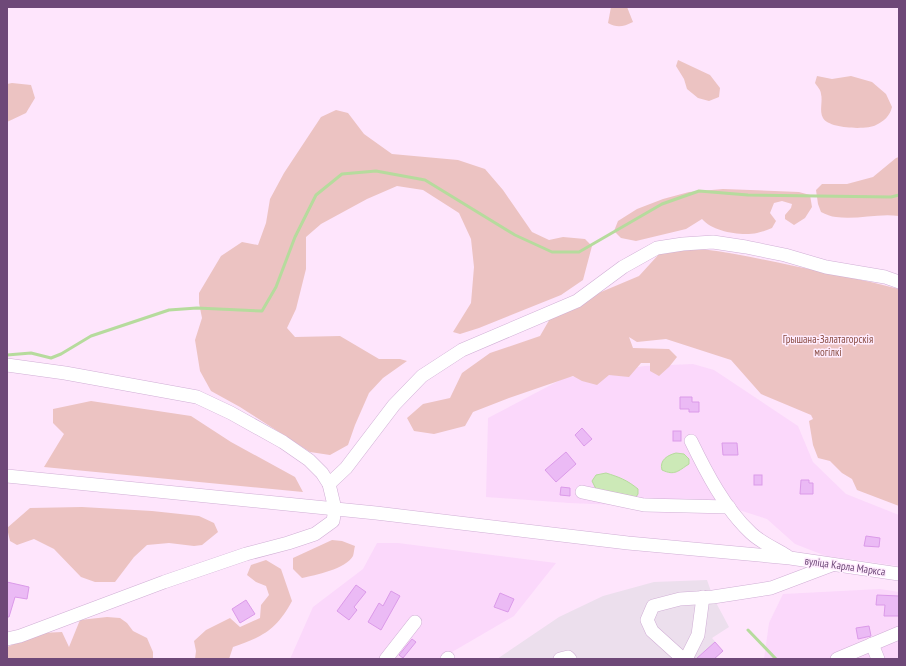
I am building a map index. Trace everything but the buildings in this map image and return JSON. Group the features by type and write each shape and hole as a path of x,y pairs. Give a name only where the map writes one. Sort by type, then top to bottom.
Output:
{"street":[{"path":"329,484 346,468 394,405 422,376 462,350 577,301 623,267 658,248 683,244 713,242 784,255 826,267 885,277 899,282"},
{"path":"7,365 64,373 198,397 231,413 283,442 309,460 322,473 329,484 335,509 333,520 315,534 246,554 164,582 20,636 7,639"},
{"path":"691,440 702,463 729,507 751,534 790,558"},
{"name":"вуліца Карла Маркса","path":"7,476 335,509 628,543 790,558 899,574"},
{"path":"582,492 644,505 729,507"},
{"path":"683,659 652,631 647,620 653,606 680,599 771,588 833,564"},
{"path":"686,659 698,635 703,597"},
{"path":"386,659 415,622"},
{"path":"838,659 899,633"},
{"path":"872,644 878,659"},
{"path":"560,659 568,657 570,659"}],"shaded area":[{"path":"693,364 714,370 798,426 813,462 846,494 899,515 899,566 826,556 795,544 767,519 739,510 569,503 486,497 488,418 564,378 645,366"},
{"path":"676,453 684,454 689,459 689,464 673,473 662,470 661,466 665,458"},
{"path":"606,473 623,479 638,489 638,494 636,497 596,489 592,481 596,475"},
{"path":"377,543 398,543 556,563 514,616 440,659 290,659 313,607 363,569"},
{"path":"707,580 713,597 729,627 712,638 723,651 715,659 497,659 559,617 603,596 654,582"},
{"path":"880,589 899,592 899,659 764,659 769,623 783,594"}],"green space":[{"path":"611,7 627,7 633,22 620,26 614,26 608,23"},
{"path":"678,60 710,75 720,88 719,97 709,101 698,98 687,89 684,79 676,66"},
{"path":"817,76 832,79 851,76 872,82 886,94 892,107 890,113 884,120 876,125 865,128 848,128 827,122 822,115 821,93 815,83"},
{"path":"12,83 31,85 35,98 26,113 7,122 7,84"},
{"path":"336,110 348,113 364,134 392,154 458,160 485,169 503,190 532,232 549,240 563,237 585,239 592,246 583,280 561,295 479,328 460,334 453,332 471,303 474,267 471,239 459,213 423,190 397,186 367,199 321,224 306,237 306,269 296,309 287,328 295,337 340,336 379,359 400,359 407,361 383,378 369,393 348,445 330,455 310,452 240,407 211,391 200,371 195,340 202,318 199,293 221,256 242,242 258,245 266,223 270,199 284,173 321,117"},
{"path":"899,157 899,216 883,215 844,218 821,212 816,190 822,184 847,184 873,177"},
{"path":"723,189 799,192 810,195 812,207 805,218 794,225 785,219 785,215 791,208 792,204 782,201 774,203 770,213 776,221 772,228 750,234 720,230 702,219 686,229 636,241 621,238 614,231 618,221 637,209 663,199 689,192"},
{"name":"Грышана-Залатагорскія могілкі","path":"691,248 756,258 899,289 899,506 857,490 852,479 842,473 830,461 818,458 813,445 809,421 813,419 811,415 761,394 731,360 666,339 637,342 629,337 633,348 669,349 677,357 659,376 650,371 650,363 641,363 629,377 609,375 597,385 582,381 573,376 473,412 465,426 434,434 414,431 407,418 423,404 450,398 462,373 490,353 540,336 551,317 582,300 639,276 660,253"},
{"path":"91,401 191,416 231,442 295,477 303,492 44,467 64,434 53,423 53,409"},
{"path":"82,507 152,511 199,516 214,523 218,532 202,545 194,546 169,543 147,545 134,557 115,582 95,582 81,577 54,549 34,539 17,545 10,541 7,528 30,508"},
{"path":"332,540 342,541 355,546 353,556 349,561 330,571 302,578 293,569 293,558"},
{"path":"266,560 281,569 292,601 281,619 268,631 253,640 233,647 229,659 195,659 196,651 194,641 206,630 230,618 240,627 260,618 261,605 269,595 266,586 256,582 247,575 251,565"},
{"path":"107,617 120,618 127,623 133,631 147,638 153,652 153,659 7,658 7,647 41,633 62,632 69,647 80,620"}],"waterway":[{"path":"7,355 31,353 51,358 61,354 91,336 169,310 197,308 262,311 276,287 295,237 316,195 342,174 376,171 425,180 515,235 552,252 579,252 662,204 699,191 748,195 891,197 899,195"},
{"path":"748,630 776,659"}]}
